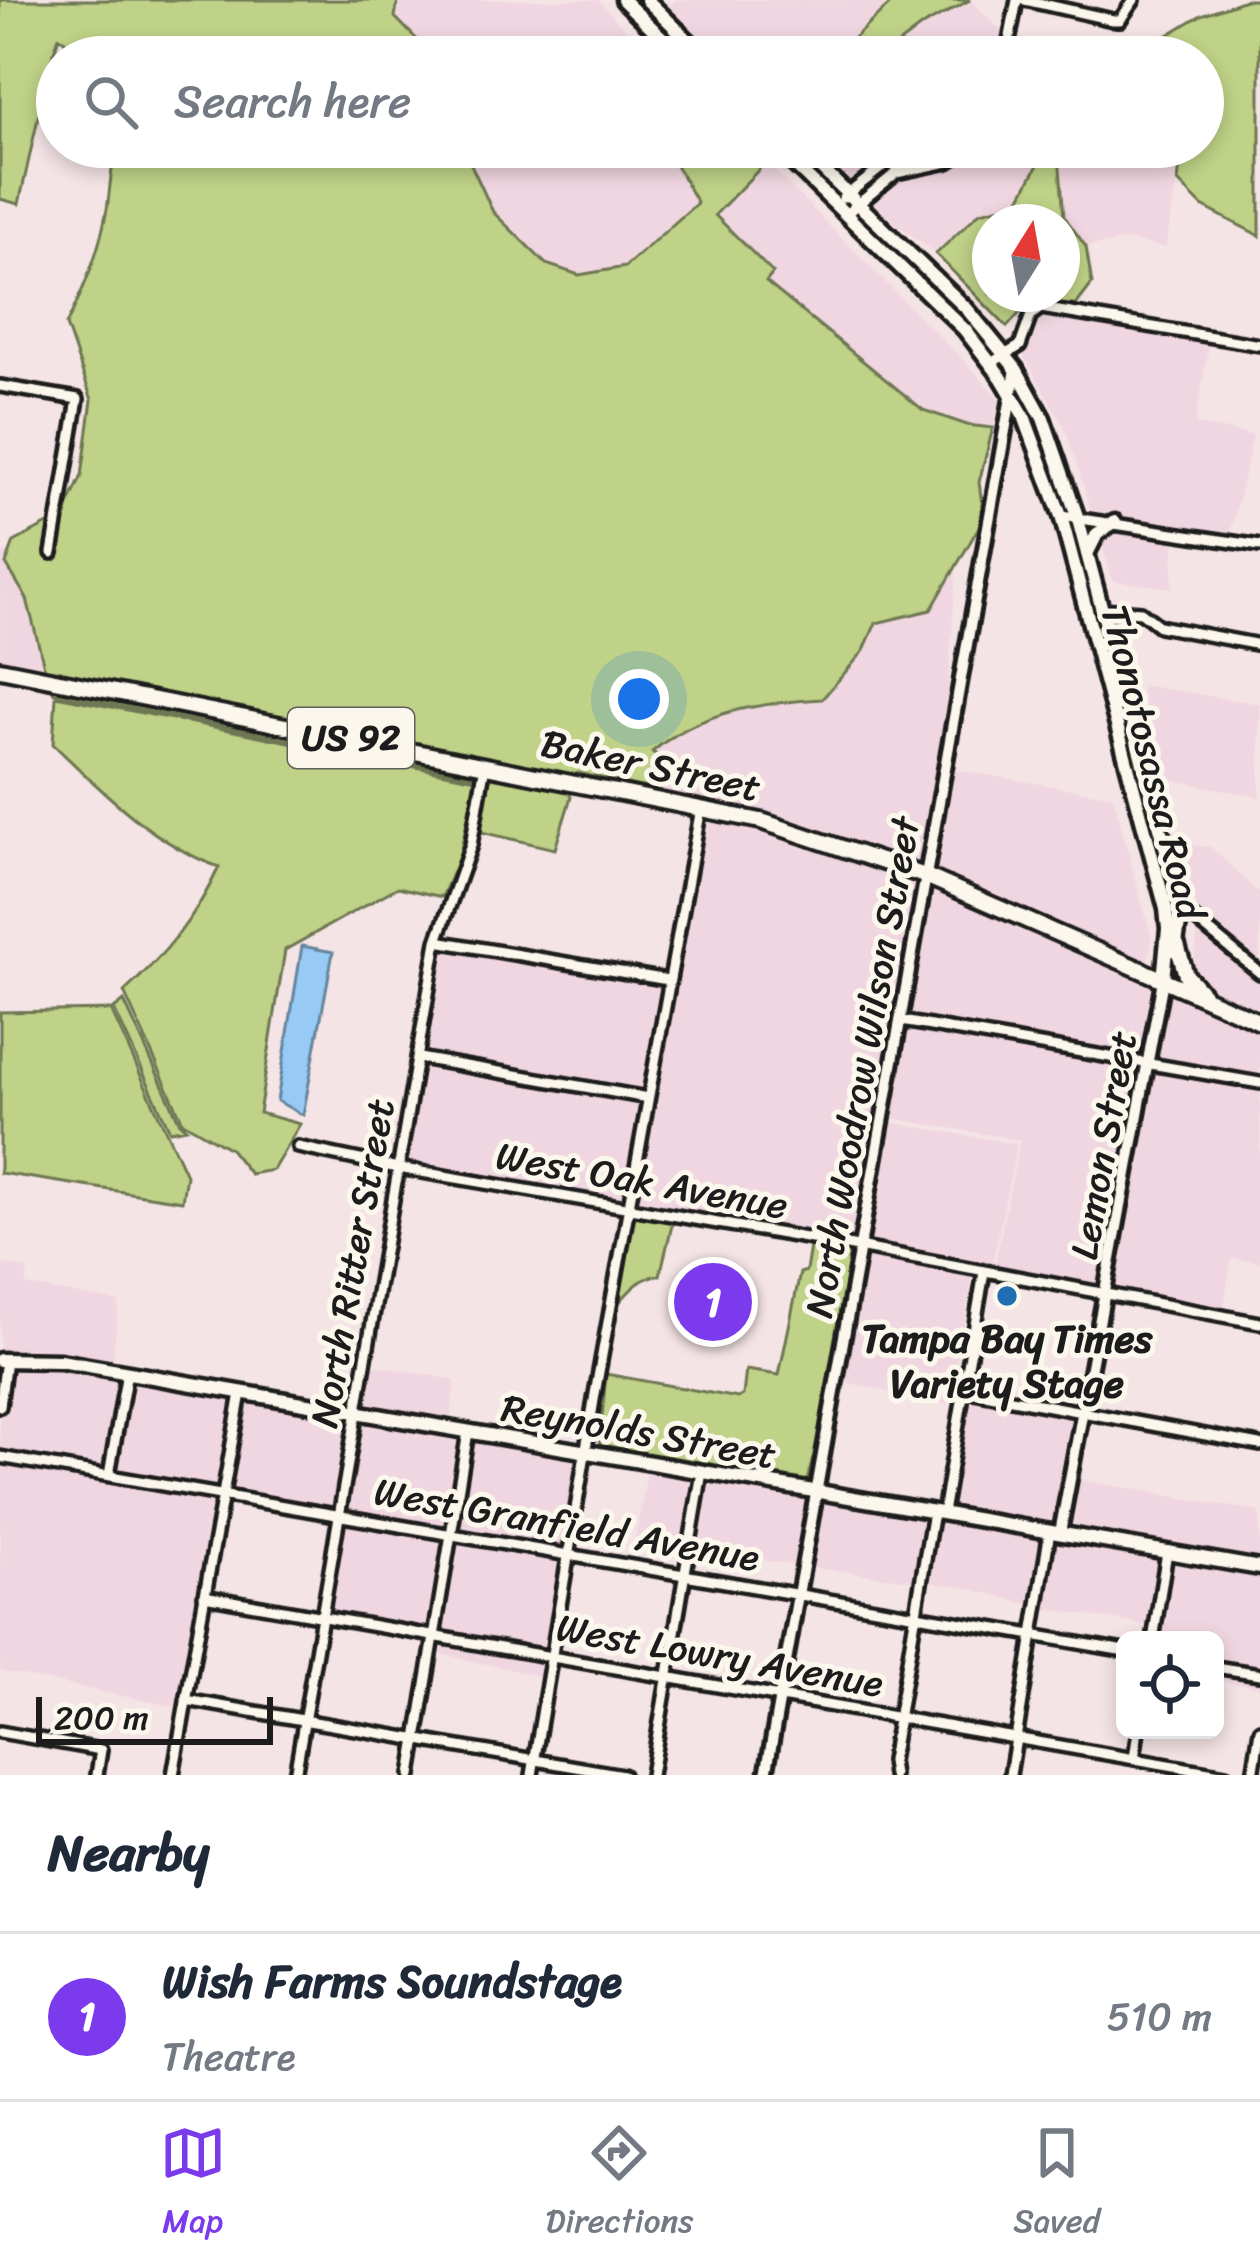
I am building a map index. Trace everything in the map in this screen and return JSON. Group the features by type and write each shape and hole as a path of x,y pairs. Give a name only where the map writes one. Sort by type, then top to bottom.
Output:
{"main road":[{"path":"626,0 646,10 652,5 684,36"},
{"path":"626,0 660,36"},
{"path":"648,24 663,26 677,36"},
{"name":"Thonotosassa Road","path":"798,168 944,308 991,363 1036,442 1061,516 1160,887 1168,929 1163,980"},
{"name":"Thonotosassa Road","path":"821,168 967,309 1005,354 1054,446 1077,516 1180,912 1177,945 1163,980"},
{"path":"1087,555 1097,534 1115,522"},
{"name":"Baker Street","path":"0,669 701,808 816,837 928,877 1260,1022"},
{"path":"1160,887 1180,912 1168,929"},
{"path":"1177,945 1186,976 1206,998"},
{"name":"Reynolds Street","path":"2,1359 60,1361 127,1372 1260,1568"}],"street":[{"path":"1012,36 1021,0 1120,20 1134,0"},
{"path":"841,209 910,168"},
{"path":"991,363 1020,346 1035,311 1072,311 1260,345"},
{"name":"North Woodrow Wilson Street","path":"766,1775 1016,369"},
{"path":"0,386 78,399 52,553"},
{"path":"1061,516 1260,546"},
{"path":"1102,609 1142,612 1159,626 1260,646"},
{"name":"North Ritter Street","path":"296,1775 436,941 471,844 485,765"},
{"path":"532,1775 701,808"},
{"path":"1180,912 1260,973"},
{"path":"436,941 668,980"},
{"name":"Lemon Street","path":"1055,1532 1084,1413 1163,980"},
{"path":"902,1021 1260,1083"},
{"path":"419,1058 648,1098"},
{"name":"West Oak Avenue","path":"298,1147 1260,1323"},
{"path":"893,1775 891,1761 916,1614 984,1272"},
{"path":"0,1406 2,1359"},
{"path":"110,1475 127,1372"},
{"path":"963,1390 1260,1445"},
{"path":"173,1775 241,1393"},
{"path":"411,1775 468,1432"},
{"name":"West Granfield Avenue","path":"0,1457 1116,1649"},
{"path":"651,1775 702,1472"},
{"path":"1010,1775 1055,1532"},
{"path":"1154,1631 1167,1552"},
{"name":"West Lowry Avenue","path":"204,1596 1226,1775"},
{"path":"1224,1668 1260,1674"},
{"path":"186,1700 623,1775"},
{"path":"1253,1775 1260,1730"},
{"path":"0,1732 101,1750 97,1775"},
{"path":"1134,1759 1137,1739"}],"shaded area":[{"path":"398,0 598,0 631,36 414,36 395,17"},
{"path":"675,0 895,0 856,36 690,36 664,11"},
{"path":"970,0 1006,35 909,36"},
{"path":"473,168 678,168 698,202 625,267 579,275 546,264 493,212"},
{"path":"760,168 772,168 1000,400 993,428 923,410 766,281 772,273 714,215"},
{"path":"831,168 873,168 850,186"},
{"path":"944,168 1179,168 1166,248 1128,240 1086,247 1080,239 1080,204 1064,204 1063,177 1018,203 972,204 972,220 936,254 867,201 897,177"},
{"path":"1041,313 1132,326 1209,345 1195,424 1253,435 1230,536 1092,514 1065,428 1021,351 1034,318"},
{"path":"1115,527 1175,537 1172,588 1113,581 1100,537"},
{"path":"0,551 10,553 6,564 27,599 46,674 0,665"},
{"path":"957,564 942,763 925,871 818,832 659,791 670,774 651,752 666,740 715,714 822,698 863,652 876,623 931,609"},
{"path":"1140,685 1260,704 1260,797 1165,778"},
{"path":"950,769 1113,796 1152,939 1147,968 932,874"},
{"path":"701,808 928,877 902,1020 1260,1083 1260,1262 1231,1258 1223,1316 993,1273 1020,1140 884,1117 858,1247 629,1208"},
{"path":"1182,844 1211,847 1260,894 1260,967 1198,916"},
{"path":"931,883 1145,977 1145,983 1158,987 1147,1059 907,1017"},
{"path":"1198,928 1260,978 1260,1017 1208,994 1193,974"},
{"path":"440,946 663,984 644,1093 423,1054"},
{"path":"1166,990 1260,1027 1260,1079 1155,1060"},
{"path":"422,1063 643,1102 626,1202 403,1164"},
{"path":"887,1122 1017,1144 991,1268 863,1244"},
{"path":"862,1253 973,1274 949,1405 840,1381"},
{"path":"0,1263 28,1270 26,1285 119,1302 112,1365 61,1356 0,1356"},
{"path":"367,1364 455,1380 450,1424 359,1410"},
{"path":"0,1365 60,1366 236,1396 218,1500 212,1500 177,1707 0,1671"},
{"path":"244,1398 350,1418 336,1526 335,1522 226,1501"},
{"path":"966,1400 1079,1417 1057,1527 946,1509"},
{"path":"1087,1418 1076,1479 1260,1512 1260,1563 1065,1529"},
{"path":"358,1419 463,1436 431,1631 329,1612"},
{"path":"471,1438 577,1457 549,1651 439,1632"},
{"path":"648,1467 697,1476 685,1547 635,1538"},
{"path":"705,1477 812,1496 800,1566 693,1549"},
{"path":"820,1497 929,1515 918,1581 808,1567"},
{"path":"937,1517 1045,1535 1034,1606 926,1582"},
{"path":"1053,1536 1162,1556 1151,1626 1042,1608"},
{"path":"1171,1557 1260,1573 1260,1687 1224,1681 1224,1631 1159,1631"},
{"path":"438,1641 547,1660 544,1677 436,1653"}],"green space":[{"path":"0,0 398,0 395,17 414,36 36,36 36,127 19,204 0,199"},
{"path":"895,0 970,0 909,36 856,36"},
{"path":"1245,0 1260,0 1260,236 1202,206 1178,182 1180,168 1224,168 1224,36 1166,36 1201,15"},
{"path":"113,168 473,168 493,212 546,264 579,275 625,267 697,203 678,168 760,168 715,215 773,273 766,282 923,410 993,428 979,482 984,518 931,610 876,623 863,652 822,699 732,711 671,738 652,752 670,763 670,774 659,791 46,674 27,599 6,564 14,542 63,516 82,476 92,400 66,325 99,244"},
{"path":"1036,168 1060,168 1063,204 1014,204"},
{"path":"972,220 972,291 936,254"},
{"path":"1080,239 1086,247 1092,284 1080,300"},
{"path":"992,312 1021,312 1007,327"},
{"path":"50,684 481,769 479,777 54,693"},
{"path":"56,696 476,779 459,858 442,897 398,887 285,950 259,1113 300,1124 273,1170 250,1174 230,1149 183,1122 124,992 178,934 219,867 151,831 53,744"},
{"path":"489,770 567,788 571,797 555,849 477,831"},
{"path":"124,1001 186,1128 170,1131 114,1009"},
{"path":"111,1010 186,1175 182,1201 0,1173 0,1012"},
{"path":"634,1214 673,1221 660,1275 641,1281 618,1304"},
{"path":"810,1246 853,1254 830,1392 806,1485 599,1449 606,1374 738,1398 743,1395 746,1370 779,1375"}],"water":[{"path":"302,946 333,952 303,1115 277,1101"}],"place":[{"name":"Tampa Bay Times Variety Stage","path":"1007,1296"},
{"name":"Wish Farms Soundstage","path":"713,1302"}]}
